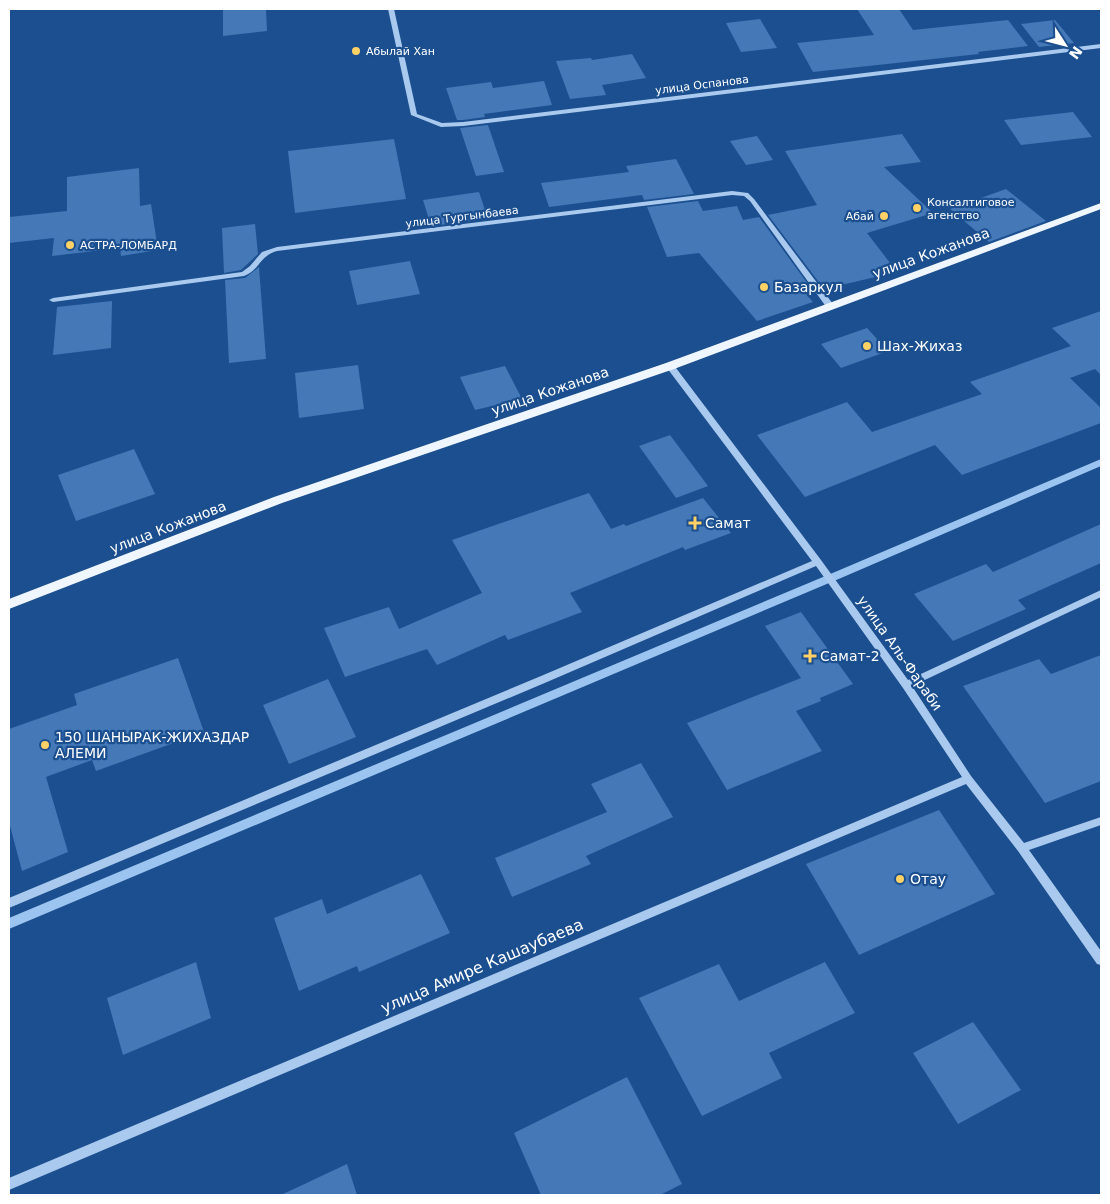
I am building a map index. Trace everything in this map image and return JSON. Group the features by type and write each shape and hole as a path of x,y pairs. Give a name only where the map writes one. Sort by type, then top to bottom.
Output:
{"main road":[{"name":"улица Кожанова","path":"9,604 278,500 670,366 1101,206"}],"street":[{"name":"улица Оспанова","path":"392,9 414,115 441,125 463,124 1101,46"},
{"name":"улица Тургынбаева","path":"53,300 244,274 252,271 259,257 266,252 277,249 732,193 746,194 752,200 830,306"},
{"name":"улица Аль-Фараби","path":"670,366 818,562 906,684 968,779 1022,848 1101,960"},
{"path":"9,903 818,562"},
{"path":"906,684 1101,593"},
{"name":"улица Амире Кашаубаева","path":"9,1184 968,779"},
{"path":"1022,848 1101,821"}],"building":[{"path":"223,9 266,9 267,31 223,36"},
{"path":"857,9 899,9 913,30 1008,20 1028,46 978,52 979,54 813,72 797,43 874,35"},
{"path":"760,19 777,48 741,52 726,23"},
{"path":"1055,20 1074,43 1039,47 1021,24"},
{"path":"632,54 646,78 602,85 606,95 570,99 556,61 591,58 592,60"},
{"path":"544,81 552,105 484,114 485,117 463,120 457,120 446,88 491,82 493,88"},
{"path":"1073,112 1092,137 1021,145 1004,120"},
{"path":"488,125 504,172 476,176 460,128"},
{"path":"902,134 921,162 884,167 933,213 867,233 897,272 824,289 768,215 817,205 785,151"},
{"path":"757,136 773,160 746,165 730,141"},
{"path":"394,139 406,199 295,213 288,151"},
{"path":"676,159 694,194 644,200 642,195 549,207 541,183 629,172 626,166"},
{"path":"139,168 140,206 151,204 158,250 121,256 120,248 52,256 54,238 9,243 9,217 67,211 67,177"},
{"path":"1006,189 1046,221 989,242 950,209"},
{"path":"479,192 488,219 431,226 423,200"},
{"path":"698,201 703,211 737,206 743,220 759,217 813,291 805,293 813,302 757,321 699,253 667,257 647,207"},
{"path":"255,224 258,254 241,270 224,273 222,228"},
{"path":"410,261 420,294 357,305 349,271"},
{"path":"259,267 266,359 229,363 225,280 245,278"},
{"path":"112,301 111,348 53,355 57,307"},
{"path":"1101,311 1101,375 1095,369 1070,378 1101,408 1101,423 962,475 935,445 805,497 757,435 847,402 872,432 982,394 970,382 1071,346 1052,328"},
{"path":"867,328 888,351 841,368 821,344"},
{"path":"358,365 364,409 299,418 295,373"},
{"path":"505,366 522,399 475,410 460,377"},
{"path":"670,435 708,486 676,498 639,446"},
{"path":"134,449 155,494 76,521 58,475"},
{"path":"589,493 611,529 624,524 626,526 703,498 731,533 685,550 683,547 570,593 582,612 508,640 505,635 437,665 427,649 345,677 324,628 389,607 399,629 482,593 452,540"},
{"path":"1101,524 1101,563 1018,600 1026,609 953,641 914,594 986,564 993,572"},
{"path":"801,612 853,684 820,698 821,701 796,711 822,751 727,790 687,723 801,678 765,626"},
{"path":"1101,655 1101,781 1045,803 963,686 1039,659 1051,674"},
{"path":"178,658 204,732 96,771 92,760 46,777 68,852 22,871 9,822 9,729 77,705 74,694"},
{"path":"328,679 356,737 289,764 263,705"},
{"path":"641,763 673,817 586,856 591,864 512,897 495,858 607,812 591,784"},
{"name":"Отау","path":"939,810 995,894 859,955 806,864"},
{"path":"421,874 450,933 359,972 357,966 299,991 274,918 322,899 327,914"},
{"path":"196,962 211,1018 123,1055 107,998"},
{"path":"825,962 855,1013 769,1053 782,1078 702,1116 639,998 719,964 739,1001"},
{"path":"973,1022 1021,1090 958,1124 913,1053"},
{"path":"627,1077 682,1184 660,1195 541,1195 514,1133"},
{"path":"347,1164 357,1195 281,1195"}],"waterway":[{"path":"9,924 838,575 1101,462"}],"place":[{"name":"Абылай Хан","path":"356,51"},
{"name":"Консалтиговое агенство","path":"917,208"},
{"name":"Абай","path":"884,216"},
{"name":"АСТРА-ЛОМБАРД","path":"70,245"},
{"name":"Базаркул","path":"764,287"},
{"name":"Шах-Жихаз","path":"867,346"},
{"name":"Самат","path":"695,523"},
{"name":"Самат-2","path":"810,656"},
{"name":"150 ШАНЫРАК-ЖИХАЗДАР АЛЕМИ","path":"45,745"},
{"name":"Отау","path":"900,879"}]}
